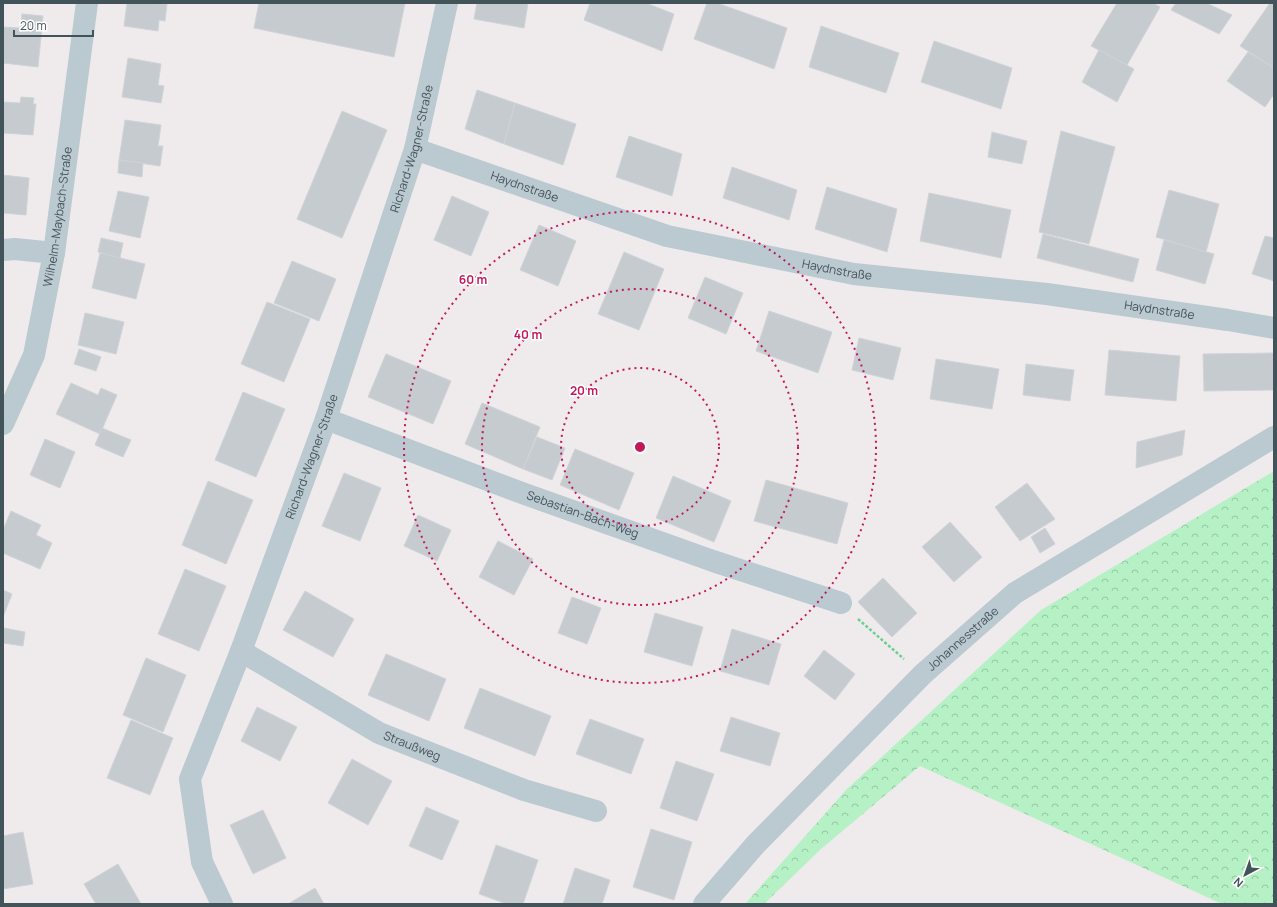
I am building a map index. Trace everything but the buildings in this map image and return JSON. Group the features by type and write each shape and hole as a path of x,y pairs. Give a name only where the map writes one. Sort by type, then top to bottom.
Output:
{"street":[{"name":"Wilhelm-Maybach-Straße","path":"3,424 34,355 54,253 87,3"},
{"name":"Richard-Wagner-Straße","path":"222,904 202,862 190,779 241,651 326,419 415,149 448,3"},
{"name":"Haydnstraße","path":"415,149 667,236 854,274 1047,294 1274,328"},
{"path":"3,250 15,249 54,253"},
{"name":"Sebastian-Bach-Weg","path":"326,419 522,494 713,561 841,603"},
{"name":"Johannesstraße","path":"704,904 756,844 923,674 1015,593 1274,437"},
{"name":"Straußweg","path":"241,651 379,733 524,790 596,811"}],"path":[{"path":"841,603 923,674"}],"green space":[{"path":"1274,471 1274,904 1222,904 920,766 821,849 764,904 745,904 846,790 1041,610"}]}
